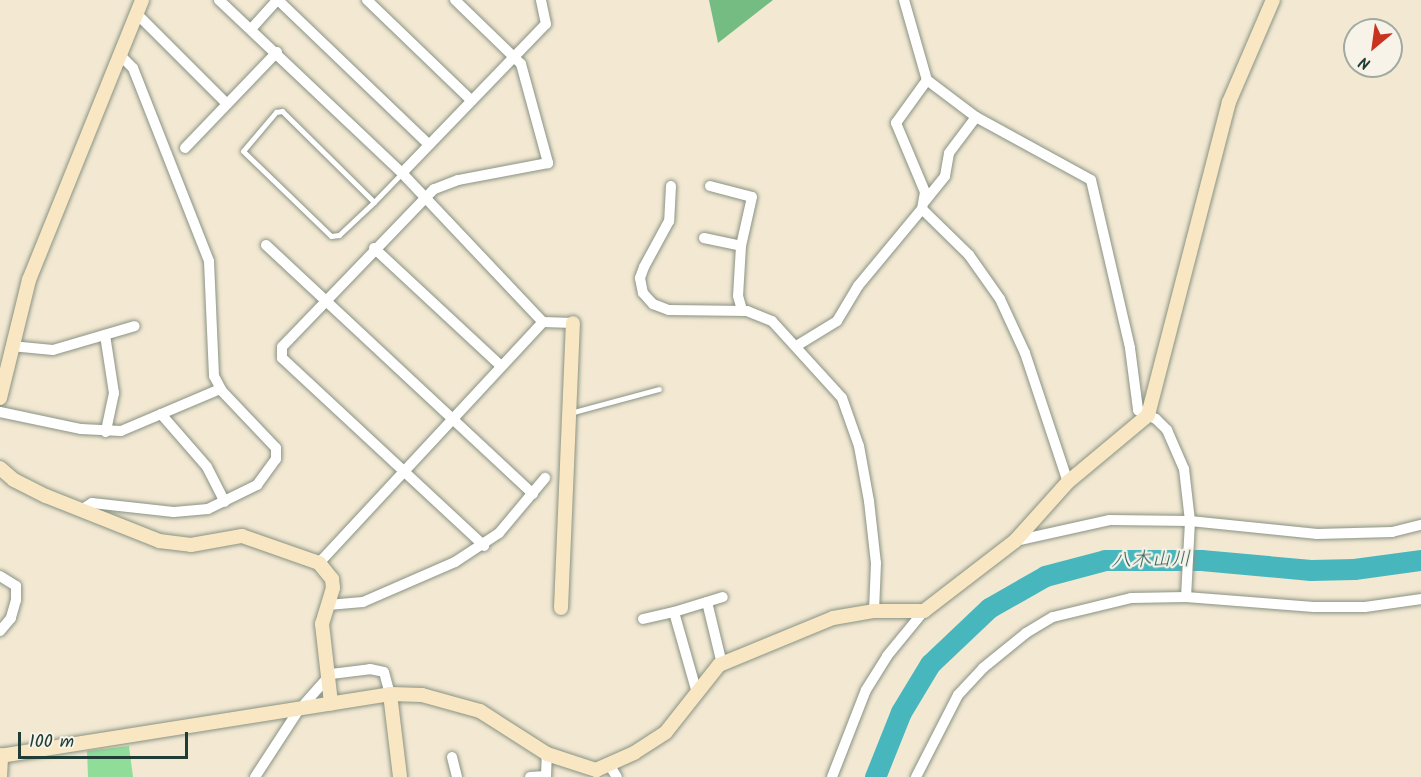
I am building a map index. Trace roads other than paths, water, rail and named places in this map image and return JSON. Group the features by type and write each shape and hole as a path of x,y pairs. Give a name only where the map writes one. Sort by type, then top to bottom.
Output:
{"street":[{"path":"0,398 11,345 29,280 122,56 142,0"},
{"path":"219,0 252,28 402,173 543,322 573,323 561,608"},
{"path":"252,28 278,0 428,144"},
{"path":"367,0 471,100"},
{"path":"455,0 521,64 548,163 458,180 423,196 282,346 282,358 484,546"},
{"path":"402,173 546,24 541,0"},
{"path":"904,0 927,80 976,117 1091,180 1130,348 1138,410 1167,430 1184,469 1190,521 1186,597"},
{"path":"832,777 866,690 887,656 924,611 1015,541 1068,482 1148,415 1157,393 1229,102 1274,0"},
{"path":"137,14 227,104"},
{"path":"185,148 277,52"},
{"path":"81,510 92,503 174,512 208,509 257,485 276,459 276,448 220,389 213,376 210,349 209,261 133,68 122,56"},
{"path":"927,80 896,123 923,205 969,255 1000,299 1025,352 1068,482"},
{"path":"798,345 837,321 858,286 945,176 949,153 976,117"},
{"path":"671,186 669,221 640,278 643,293 653,304 669,310 742,310 772,321 798,345 842,398 859,447 876,563 873,611"},
{"path":"710,186 752,197 741,246 738,296 742,310"},
{"path":"704,238 741,246"},
{"path":"266,245 532,494"},
{"path":"374,248 501,366"},
{"path":"319,562 454,420 543,322"},
{"path":"11,345 45,351 135,326"},
{"path":"105,335 114,393 106,432"},
{"path":"0,412 106,432 121,431 220,389"},
{"path":"161,414 207,467 225,501"},
{"path":"0,468 14,480 159,541 191,545 242,537 319,562 332,579 322,624 331,674 331,703"},
{"path":"328,605 363,602 455,562 484,546 545,478"},
{"path":"1015,541 1110,520 1190,521 1317,534 1392,532 1421,525"},
{"path":"0,576 15,586 16,600 11,618 0,632"},
{"path":"643,620 723,597"},
{"path":"916,777 958,695 983,668 1026,633 1053,617 1131,598 1186,597 1314,607 1365,607 1421,598"},
{"path":"707,602 722,664"},
{"path":"0,777 1,756 298,711 331,703 390,694 422,695 480,711 548,754 578,766 614,771 666,732 722,664 833,618 873,611 924,611"},
{"path":"674,612 697,693"},
{"path":"255,777 298,711 331,674 370,669 384,672 390,694 399,777"},
{"path":"530,777 546,776 548,754"},
{"path":"452,757 458,777"}],"lane":[{"path":"374,202 282,111 276,112 243,151 331,236 339,235 374,202 402,173"},
{"path":"568,413 659,388"}],"waterway":[{"name":"八木山川","path":"875,777 901,712 930,664 989,608 1045,576 1105,560 1201,560 1311,570 1354,569 1421,560"}]}
